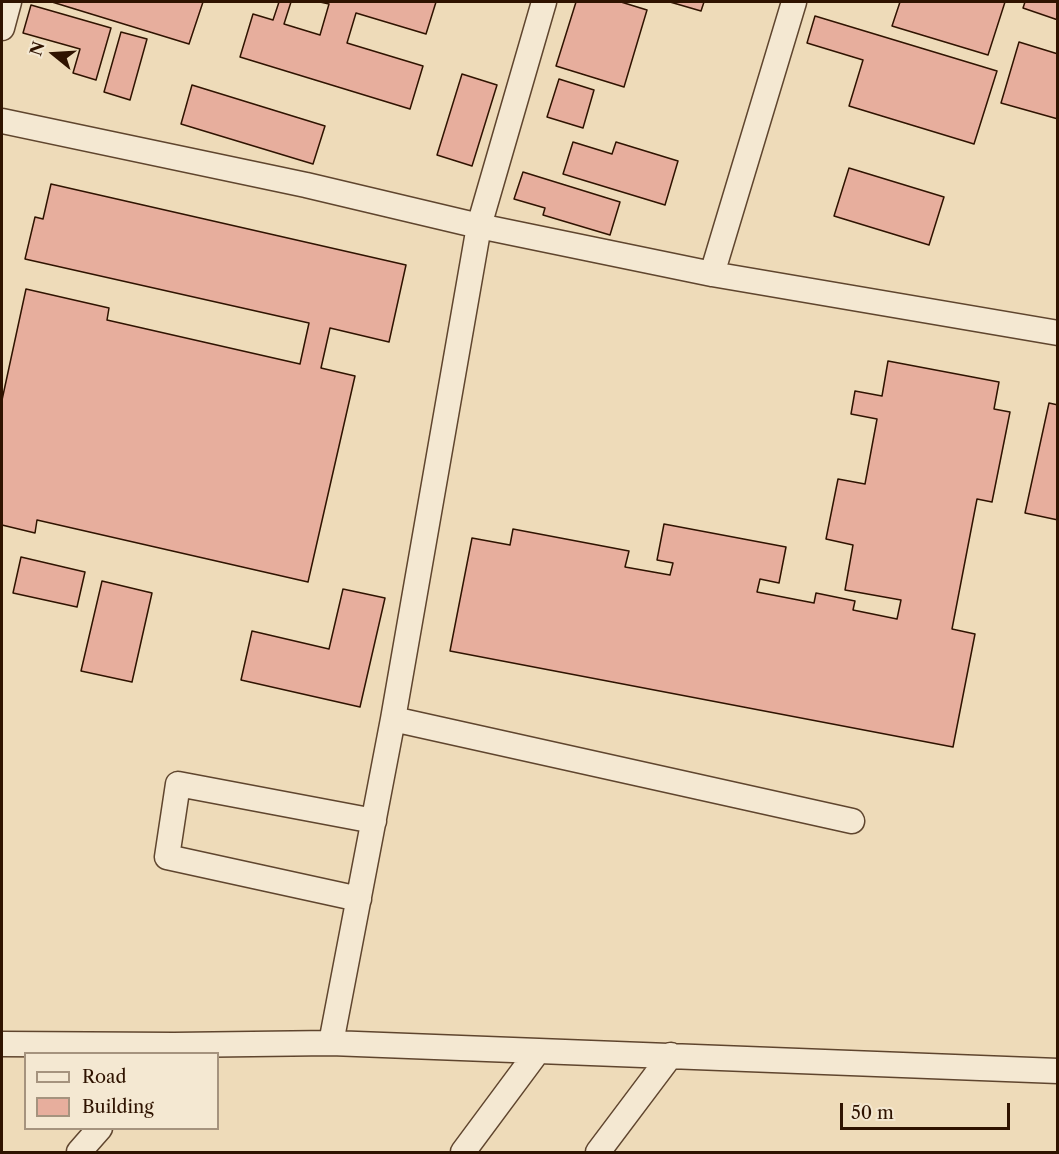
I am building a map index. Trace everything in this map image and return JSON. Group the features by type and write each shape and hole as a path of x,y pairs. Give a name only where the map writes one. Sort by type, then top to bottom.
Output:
{"street":[{"path":"2,28 9,2"},
{"path":"331,1043 393,719 480,226 544,2"},
{"path":"712,274 794,2"},
{"path":"2,121 306,185 480,226 712,274 1058,333"},
{"path":"393,719 852,821"},
{"path":"359,898 167,856 178,784 374,821"},
{"path":"2,1044 170,1049 331,1043 1058,1071"},
{"path":"463,1152 538,1051"},
{"path":"598,1152 671,1056"},
{"path":"79,1152 98,1130"}],"building":[{"path":"52,2 203,2 189,44"},
{"path":"279,2 291,2 284,24 320,35 329,4 320,2 436,2 426,34 356,13 347,43 423,66 410,109 240,57 253,14 273,20"},
{"path":"576,2 621,2 647,10 624,87 556,66"},
{"path":"670,2 704,2 701,11"},
{"path":"900,2 1005,2 988,55 892,26"},
{"path":"1025,2 1058,2 1058,20 1023,8"},
{"path":"31,5 111,28 96,80 73,73 80,49 23,33"},
{"path":"815,16 997,71 974,144 849,106 863,60 807,43"},
{"path":"121,32 147,39 130,100 104,92"},
{"path":"1019,42 1058,54 1058,119 1001,103"},
{"path":"462,74 497,85 472,166 437,155"},
{"path":"559,79 594,90 583,128 547,117"},
{"path":"192,85 325,126 313,164 181,124"},
{"path":"573,142 612,154 616,142 678,161 665,205 563,174"},
{"path":"849,168 944,197 929,245 834,216"},
{"path":"523,172 620,202 610,235 543,215 545,208 514,199"},
{"path":"51,184 406,265 389,342 330,328 321,368 355,376 308,582 37,520 35,533 2,525 2,400 26,289 109,308 107,320 300,364 309,323 25,259 35,217 43,219"},
{"path":"888,361 999,382 994,409 1010,412 992,502 977,499 952,629 975,634 953,747 450,651 472,538 510,545 513,529 629,551 625,567 670,575 673,563 657,560 664,524 786,547 779,583 760,579 757,592 814,603 816,593 855,601 853,610 897,619 901,600 845,590 853,545 826,539 838,479 865,484 877,419 851,414 855,391 882,396"},
{"path":"1049,403 1058,405 1058,520 1025,513"},
{"path":"21,557 85,572 77,607 13,593"},
{"path":"102,581 152,593 132,682 81,671"},
{"path":"343,589 385,598 360,707 241,680 252,631 329,649"}]}
